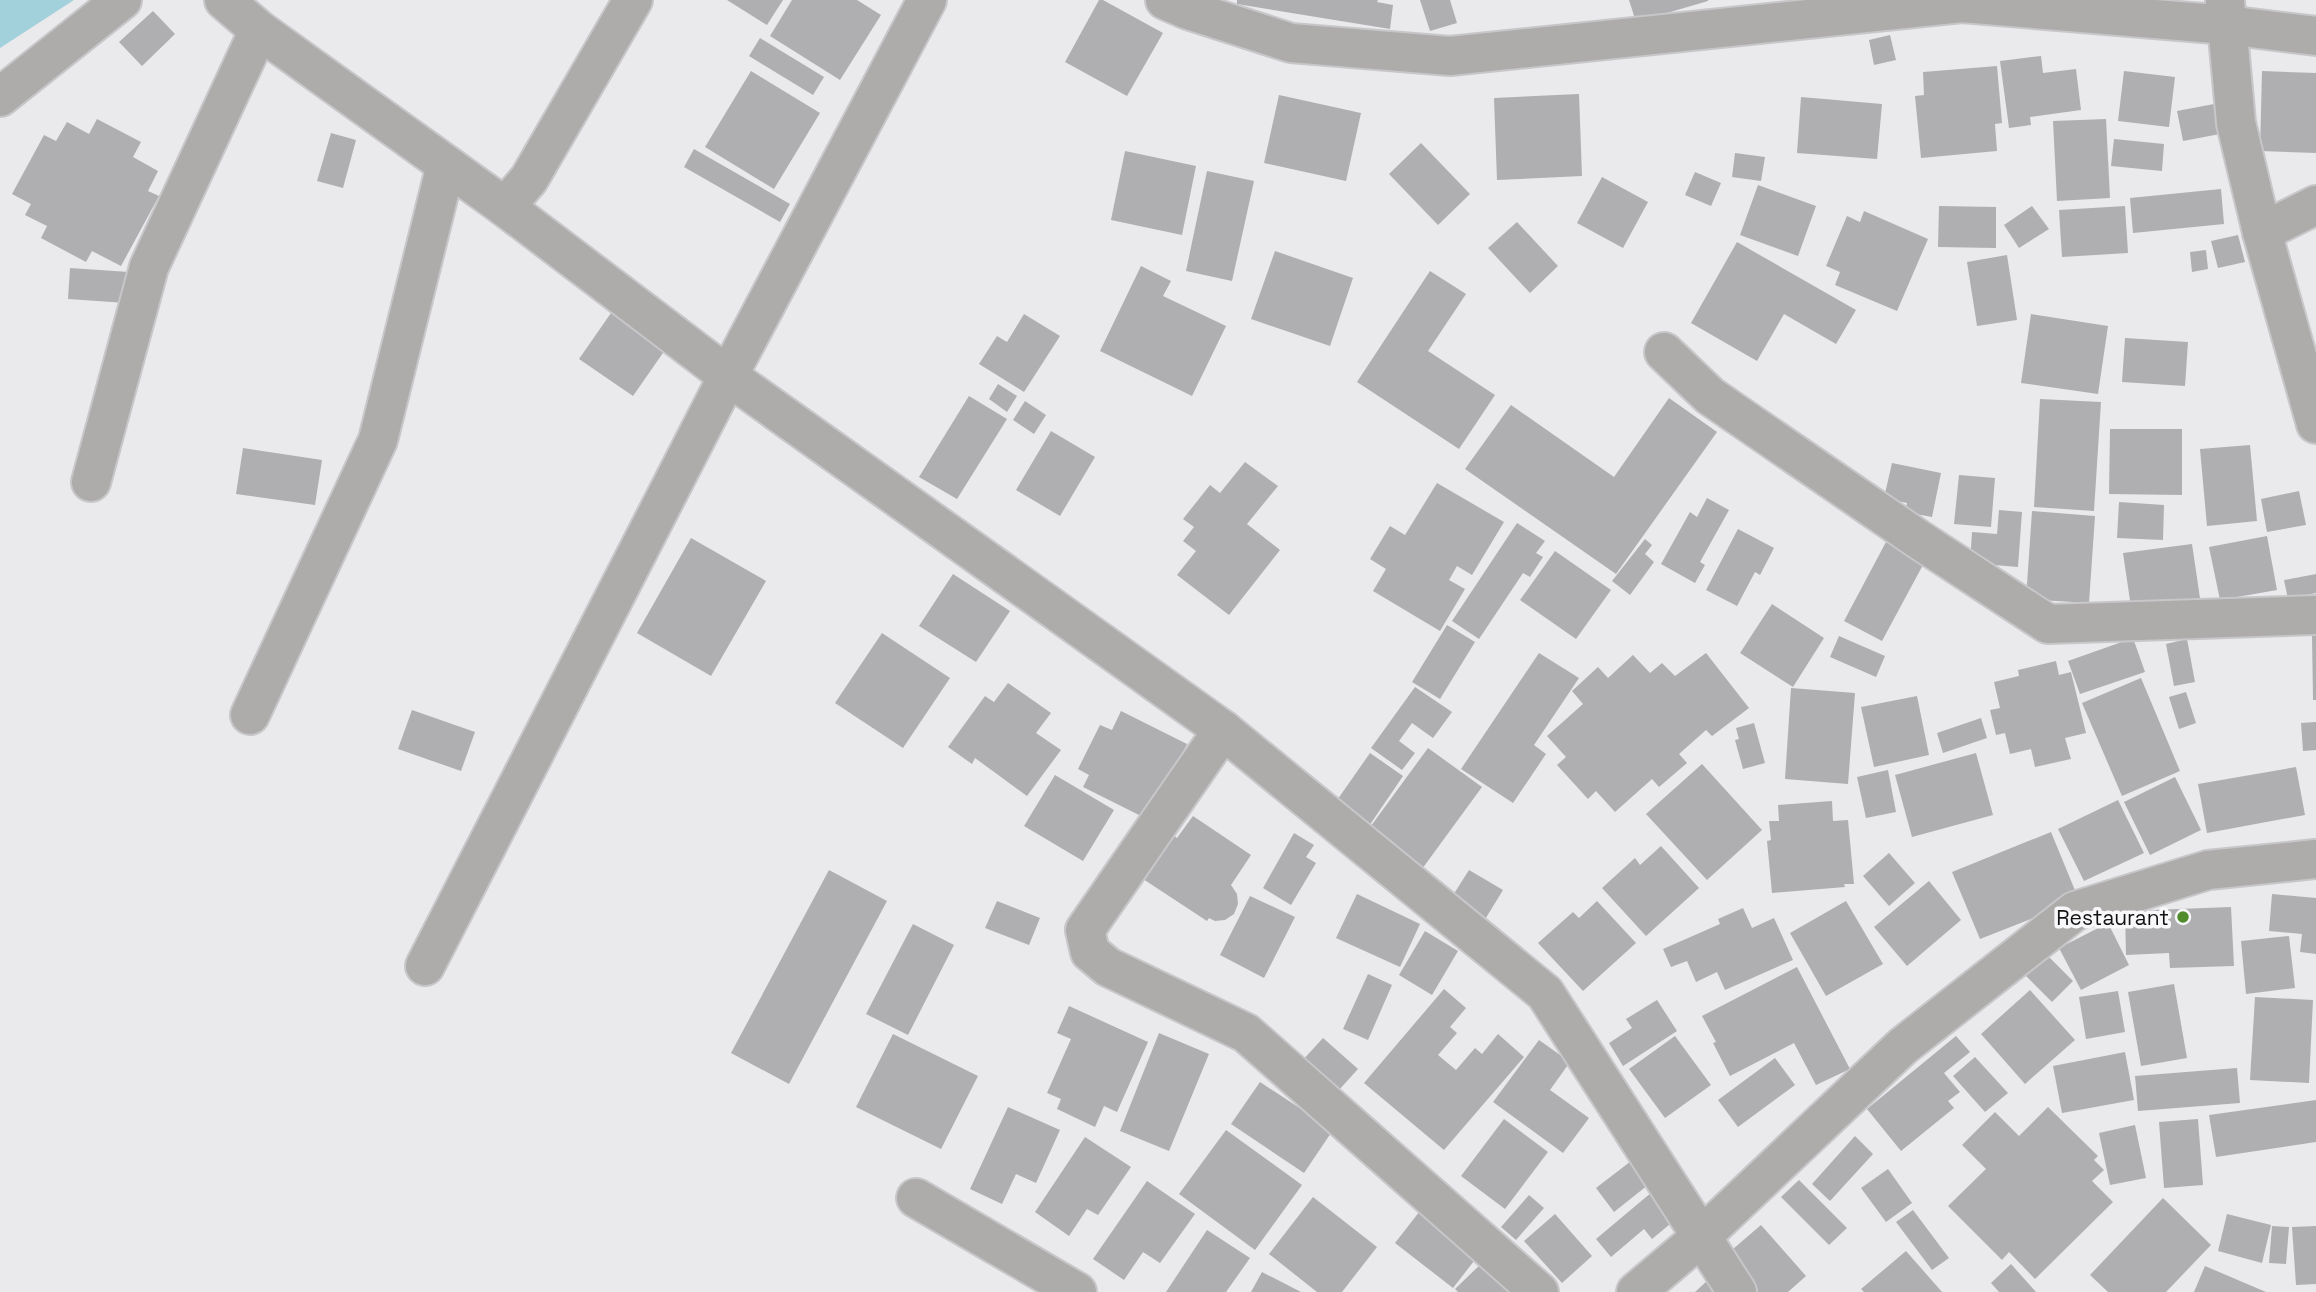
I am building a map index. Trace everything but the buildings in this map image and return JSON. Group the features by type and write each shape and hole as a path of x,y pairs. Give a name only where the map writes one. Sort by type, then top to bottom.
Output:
{"street":[{"path":"0,97 122,0"},
{"path":"224,0 259,30 505,207 728,376 1223,730 1545,993 1737,1292"},
{"path":"505,207 529,179 633,0"},
{"path":"425,966 728,376 927,0"},
{"path":"1184,3 1291,43 1450,56 1962,3 2226,13 2316,36"},
{"path":"2226,13 2236,123 2262,232 2316,424"},
{"path":"91,482 149,267 259,30"},
{"path":"250,715 378,440 446,165"},
{"path":"2262,232 2316,205"},
{"path":"1664,352 1710,396 1918,539 2048,624 2316,615"},
{"path":"1223,730 1085,930 1090,953 1108,967 1246,1033 1539,1292"},
{"path":"1636,1292 1701,1237 1903,1046 2075,911 2208,870 2316,859"},
{"path":"916,1198 1077,1292"}],"water":[{"path":"0,0 74,0 0,48"}],"place":[{"name":"Restaurant","path":"2183,917"}]}
